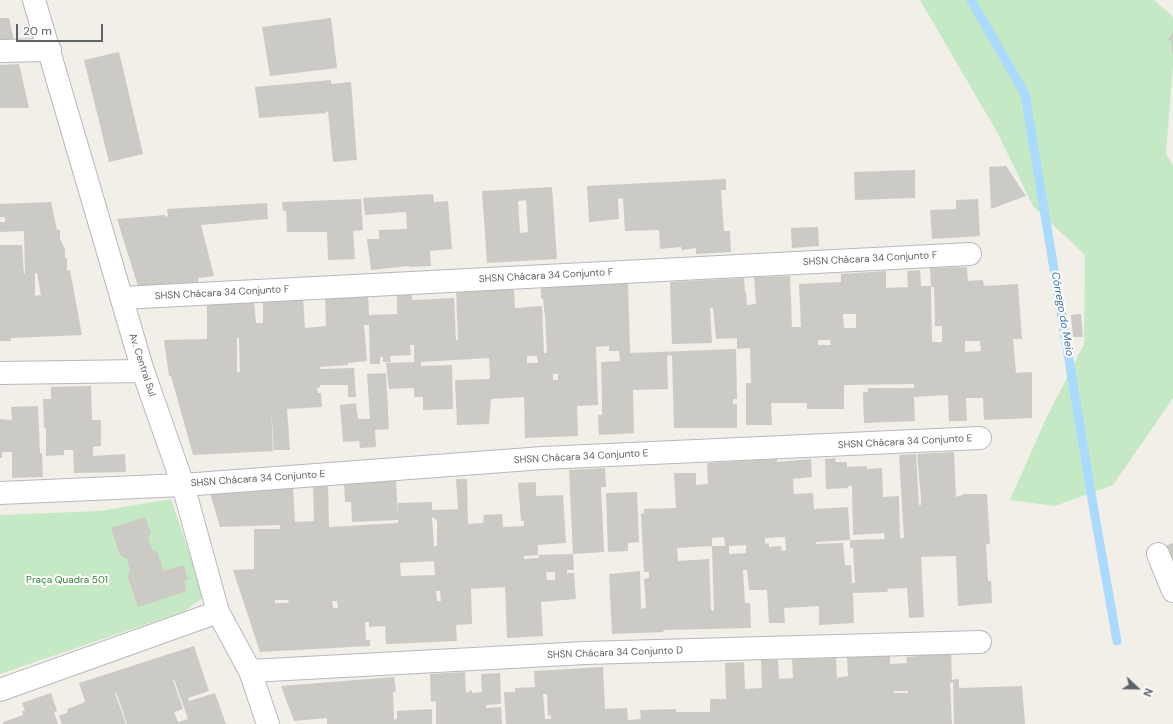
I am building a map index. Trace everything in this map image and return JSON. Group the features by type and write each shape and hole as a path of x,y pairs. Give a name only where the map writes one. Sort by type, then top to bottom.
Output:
{"street":[{"name":"Av. Central Sul","path":"34,0 50,50 143,371 183,485 218,612 250,671 268,724"},
{"path":"0,52 50,50"},
{"name":"SHSN Chácara 34 Conjunto F","path":"122,298 970,254"},
{"path":"0,373 143,371"},
{"name":"SHSN Chácara 34 Conjunto E","path":"0,494 183,485 543,458 980,438"},
{"path":"1158,554 1173,591"},
{"path":"0,690 218,612"},
{"name":"SHSN Chácara 34 Conjunto D","path":"250,671 586,653 980,642"}],"green space":[{"path":"920,0 1154,0 1173,17 1173,66 1166,153 1173,166 1173,398 1113,485 1055,506 1010,500 1044,423 1084,344 1085,255 1033,206 997,132"},
{"name":"Praça Quadra 501","path":"171,499 204,597 185,611 0,674 0,515 100,511"}],"building":[{"path":"0,18 9,18 14,40 0,40"},
{"path":"331,18 337,68 270,76 262,27"},
{"path":"1173,32 1172,53 1171,41 1168,40"},
{"path":"119,52 143,154 109,162 84,60"},
{"path":"19,64 29,108 0,108 0,65"},
{"path":"331,80 331,84 351,82 357,160 333,162 328,111 326,112 327,113 259,118 255,87"},
{"path":"1006,166 1026,196 991,209 989,167"},
{"path":"915,170 915,198 855,200 854,172"},
{"path":"726,179 726,190 721,190 724,231 730,231 731,252 696,254 696,248 682,250 681,247 660,249 659,230 625,231 623,198 618,199 619,219 589,222 587,186"},
{"path":"552,187 557,259 487,263 482,191","holes":["526,200 528,232 520,233 518,201"]},
{"path":"433,194 434,202 448,201 452,249 430,251 431,266 409,266 371,270 367,239 379,239 379,230 407,229 406,212 365,215 363,198"},
{"path":"361,199 363,230 353,231 355,259 328,260 327,232 287,232 286,211 283,211 282,202"},
{"path":"978,199 980,236 932,239 930,210 956,209 956,200"},
{"path":"51,202 57,230 60,230 60,239 65,249 67,271 70,270 82,335 11,338 11,341 0,341 0,245 22,245 24,274 25,273 24,231 0,232 0,222 5,222 5,217 0,217 0,204","holes":["35,273 37,273 41,295 35,296"]},
{"path":"267,203 268,219 201,225 214,276 198,278 199,285 138,286 117,219 165,215 165,217 168,216 167,209"},
{"path":"818,227 819,246 792,248 791,228"},
{"path":"967,267 968,281 983,280 984,286 1018,284 1022,339 1013,339 1016,373 1032,372 1032,418 984,420 983,398 966,398 967,421 949,421 948,395 914,397 915,421 864,423 863,392 868,392 868,388 914,388 914,384 844,385 844,409 807,409 807,403 771,403 772,425 746,425 746,383 751,383 750,348 737,349 737,338 716,339 713,308 710,308 712,343 672,344 670,282 744,278 745,291 743,291 746,292 747,305 756,304 754,277 790,276 792,327 801,327 799,284 841,282 841,274 886,271 886,288 908,287 907,271 920,270 921,286 931,286 930,268","holes":["931,287 934,287 935,326 942,326 942,342 932,342","843,314 856,314 856,328 844,328","818,340 830,340 831,345 818,345","965,341 980,341 981,351 965,352"]},
{"path":"628,282 630,353 736,349 737,399 733,399 733,404 737,404 737,428 674,428 672,355 667,356 668,389 633,390 634,433 599,435 598,415 602,415 601,362 620,361 619,351 609,351 609,346 596,347 598,405 577,406 578,436 525,438 524,397 491,399 489,424 457,425 455,380 490,379 489,358 421,362 421,366 452,365 453,409 423,410 423,397 414,397 414,388 389,389 386,363 414,362 414,345 410,345 411,355 390,356 391,362 383,362 383,357 380,357 380,364 370,364 369,325 364,325 367,361 348,363 348,365 320,367 320,369 354,368 356,397 348,397 348,385 320,385 320,387 317,388 318,393 321,393 322,407 287,409 290,450 274,450 271,408 273,451 193,455 171,376 169,376 164,340 207,339 207,303 254,300 256,323 263,323 263,300 303,298 305,328 326,326 325,295 368,292 369,315 397,314 397,293 412,292 412,300 454,298 456,340 458,340 456,289 514,288 515,308 542,306 544,353 547,353 541,285 606,285 606,283","holes":["237,338 239,338 240,372 237,372","527,356 537,356 538,363 527,363","553,374 558,374 558,380 553,380"]},
{"path":"1081,314 1083,337 1073,337 1071,315"},
{"path":"386,373 389,429 375,430 376,447 360,448 359,441 343,442 340,405 356,403 358,419 370,419 367,374"},
{"path":"91,386 92,420 101,420 101,446 93,447 93,456 125,454 126,472 74,473 73,450 64,450 64,455 46,456 46,428 44,428 43,399 51,399 51,387"},
{"path":"38,406 40,453 42,453 43,477 12,478 12,452 2,452 2,458 0,458 0,419 12,420 11,407"},
{"path":"954,452 956,497 965,494 987,494 990,544 986,544 988,581 991,581 992,603 958,606 956,556 921,557 924,617 909,618 907,588 887,589 888,592 853,593 854,623 819,625 819,606 784,608 785,623 769,623 767,590 749,590 747,570 743,570 745,603 750,603 751,628 664,630 663,632 612,634 609,574 640,571 641,609 646,608 644,579 649,578 649,572 644,572 641,514 644,513 644,509 676,508 674,473 696,473 696,485 708,484 707,463 777,459 777,462 811,459 812,477 793,479 794,494 813,493 814,509 848,507 850,540 885,539 884,533 853,535 852,486 848,486 848,488 826,489 825,459 836,458 835,462 847,462 847,467 867,466 867,469 882,468 883,497 899,496 900,538 904,538 899,455 916,454 919,505 921,505 917,454","holes":["724,537 725,546 712,546 712,538","785,537 786,550 782,551 781,546 769,547 769,543 765,544 765,538","850,540 850,548 853,548 855,583 852,583 851,565 845,565 843,543 816,544 816,542","746,545 746,553 729,554 729,546","712,546 714,611 711,610 709,559 678,561 677,548"]},
{"path":"605,468 606,487 601,487 604,552 573,554 569,470"},
{"path":"456,479 467,479 468,524 483,523 484,515 502,514 503,527 524,526 524,521 521,521 518,483 536,482 536,496 563,495 566,543 538,545 538,555 573,554 574,570 567,570 567,573 574,573 576,599 541,602 543,636 507,638 505,587 471,589 472,624 456,625 457,641 386,644 385,626 369,627 369,622 365,622 366,640 370,640 370,646 260,652 233,570 254,569 254,529 280,529 280,525 220,527 209,490 293,485 295,522 314,521 313,484 328,484 329,527 398,523 398,520 352,522 351,502 345,502 344,483 396,481 398,516 398,503 432,502 432,510 458,509","holes":["432,517 437,520 437,546 434,546","538,555 539,558 524,559 524,556","434,561 435,575 401,576 400,563","546,572 555,572 555,580 547,580","436,591 440,591 441,601 437,601","275,600 288,600 289,603 275,603","332,601 337,601 338,608 333,608"]},
{"path":"637,492 639,542 628,543 628,551 608,552 606,493"},
{"path":"145,517 151,533 148,538 152,549 157,552 164,571 183,565 188,579 184,581 187,591 138,607 127,575 130,571 127,559 120,555 111,528"},
{"path":"1173,543 1173,567 1165,546"},
{"path":"194,646 209,691 188,698 189,701 215,693 226,724 127,724 116,692 115,693 126,724 62,724 59,716 68,712 67,709 85,701 79,683","holes":["174,679 188,719 178,722 174,712 183,709 173,680"]},
{"path":"951,651 952,680 959,679 959,688 1022,686 1025,724 954,724 953,682 950,683 952,724 506,724 504,692 515,692 515,688 535,687 534,671 603,667 605,709 627,708 628,720 641,719 640,710 676,709 676,712 710,712 710,699 726,699 725,663 744,662 745,689 762,688 761,660 778,660 779,679 793,678 792,659 836,658 837,678 848,676 847,656 890,654 890,664 907,663 906,657 918,656 918,653","holes":["894,691 908,691 908,693 894,693","543,694 547,694 548,716 551,715 551,719 545,719"]},
{"path":"465,672 466,693 472,690 472,693 482,692 481,674 500,673 501,704 486,705 486,708 501,707 502,724 436,724 436,701 431,702 430,674"},
{"path":"394,677 396,691 393,692 394,720 397,719 397,711 432,709 432,724 327,724 327,718 294,721 281,686"},
{"path":"51,693 57,711 54,713 58,724 3,724 3,722 23,715 22,711 25,711 22,703"}],"waterway":[{"name":"Córrego do Meio","path":"971,0 1025,94 1117,641"}]}
